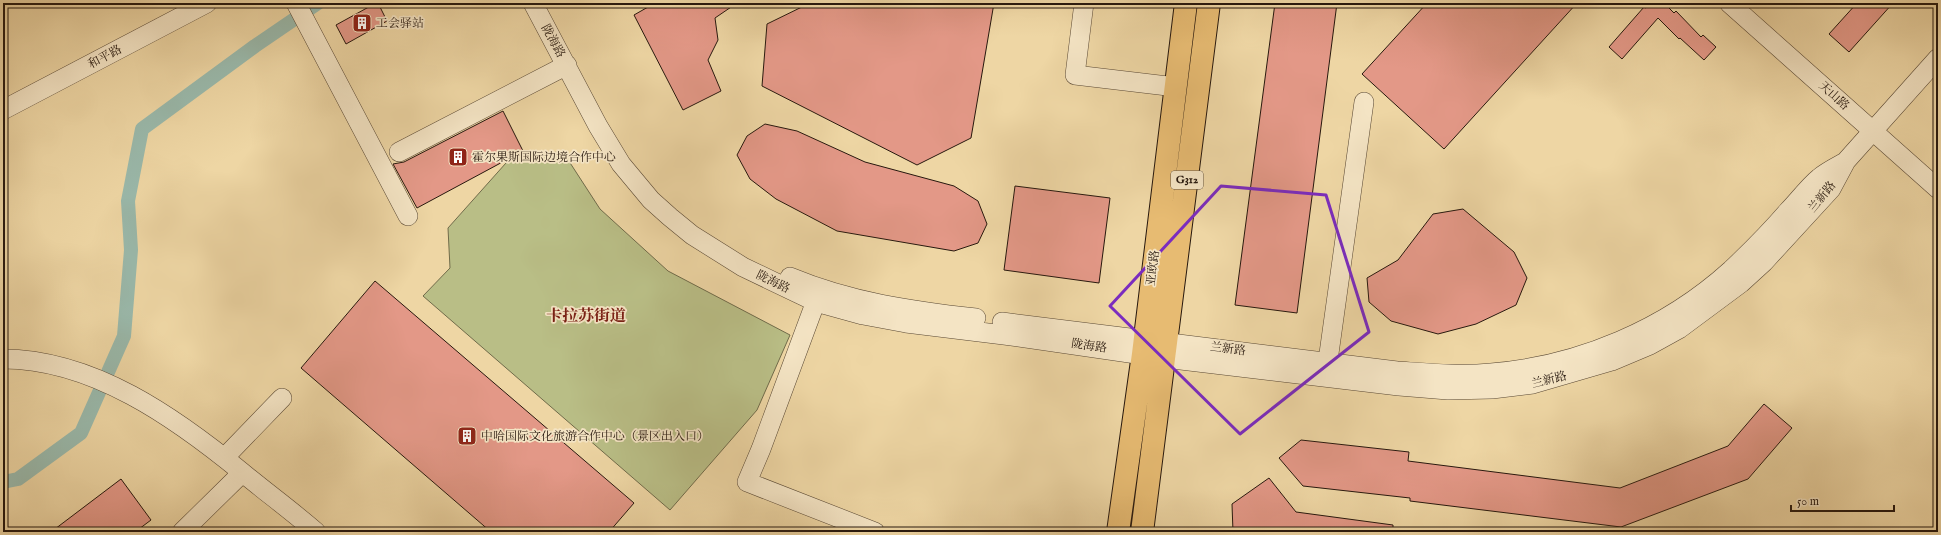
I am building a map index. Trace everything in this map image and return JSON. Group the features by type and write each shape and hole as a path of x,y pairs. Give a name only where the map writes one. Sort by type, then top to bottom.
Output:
{"highway":[{"name":"亚欧路","path":"1142,532 1154,348 1176,87 1186,3"},
{"name":"亚欧路","path":"1118,532 1154,348 1209,3"}],"street":[{"name":"和平路","path":"3,110 207,3"},
{"path":"296,3 408,216"},
{"name":"陇海路","path":"533,3 598,126 621,164 651,200 692,235 743,268 818,296 866,302 1154,348"},
{"name":"陇海路","path":"544,3 610,122 634,160 658,189 700,227 778,271 818,296"},
{"path":"1084,3 1075,75 1176,87"},
{"name":"天山路","path":"1729,3 1938,189"},
{"path":"1874,131 1938,58"},
{"path":"399,152 567,65"},
{"path":"1326,370 1364,102"},
{"name":"兰新路","path":"1154,348 1326,370 1448,390 1492,389 1533,384 1612,361 1650,345 1679,329 1741,283 1764,262 1831,189 1846,161 1874,131"},
{"path":"818,296 747,482 875,532"},
{"path":"3,359 16,359 70,369 132,394 176,422 225,457 242,473 285,505 316,532"},
{"path":"225,457 282,398"},
{"path":"182,532 242,473"}],"highlighted area":[{"path":"1221,186 1326,195 1369,332 1240,434 1110,306"}],"green space":[{"path":"563,152 600,209 668,271 790,335 757,410 670,510 423,296 450,268 448,228 514,154"}],"building":[{"name":"工会驿站","path":"378,3 387,21 346,44 336,25"},
{"path":"655,3 737,3 715,18 718,40 708,60 721,91 683,110 634,15"},
{"path":"810,3 994,3 971,138 917,165 762,86 767,24"},
{"path":"1275,3 1337,3 1297,313 1235,305"},
{"path":"1427,3 1577,3 1444,149 1362,74"},
{"path":"1651,3 1664,3 1674,13 1676,11 1701,37 1703,35 1716,47 1704,60 1680,38 1679,39 1658,18 1622,59 1609,47 1644,7 1646,8"},
{"path":"1857,3 1893,3 1849,52 1829,34"},
{"name":"霍尔果斯国际边境合作中心","path":"503,111 523,151 417,208 393,164 404,162"},
{"path":"765,124 797,131 865,162 954,186 978,201 987,224 978,243 954,251 837,231 776,199 750,179 737,155 747,136"},
{"path":"1015,186 1110,198 1099,283 1004,270"},
{"path":"1463,209 1514,252 1527,278 1516,305 1476,324 1438,334 1391,321 1369,302 1367,278 1398,260 1433,214"},
{"name":"中哈国际文化旅游合作中心（景区出入口）","path":"375,281 634,503 609,532 491,532 301,368"},
{"path":"1764,404 1792,428 1748,479 1621,527 1410,501 1410,498 1303,486 1279,458 1301,440 1409,452 1408,461 1620,488 1728,446"},
{"path":"1269,478 1296,512 1393,525 1393,532 1233,532 1232,504"},
{"path":"121,479 151,520 135,532 51,532"}],"waterway":[{"path":"3,482 18,479 81,433 124,336 131,250 128,201 142,129 255,46 318,3"}],"place":[{"name":"工会驿站","path":"362,23"},
{"name":"霍尔果斯国际边境合作中心","path":"458,157"},
{"name":"中哈国际文化旅游合作中心（景区出入口）","path":"467,436"}],"district":[{"name":"卡拉苏街道","path":"586,317"}]}
